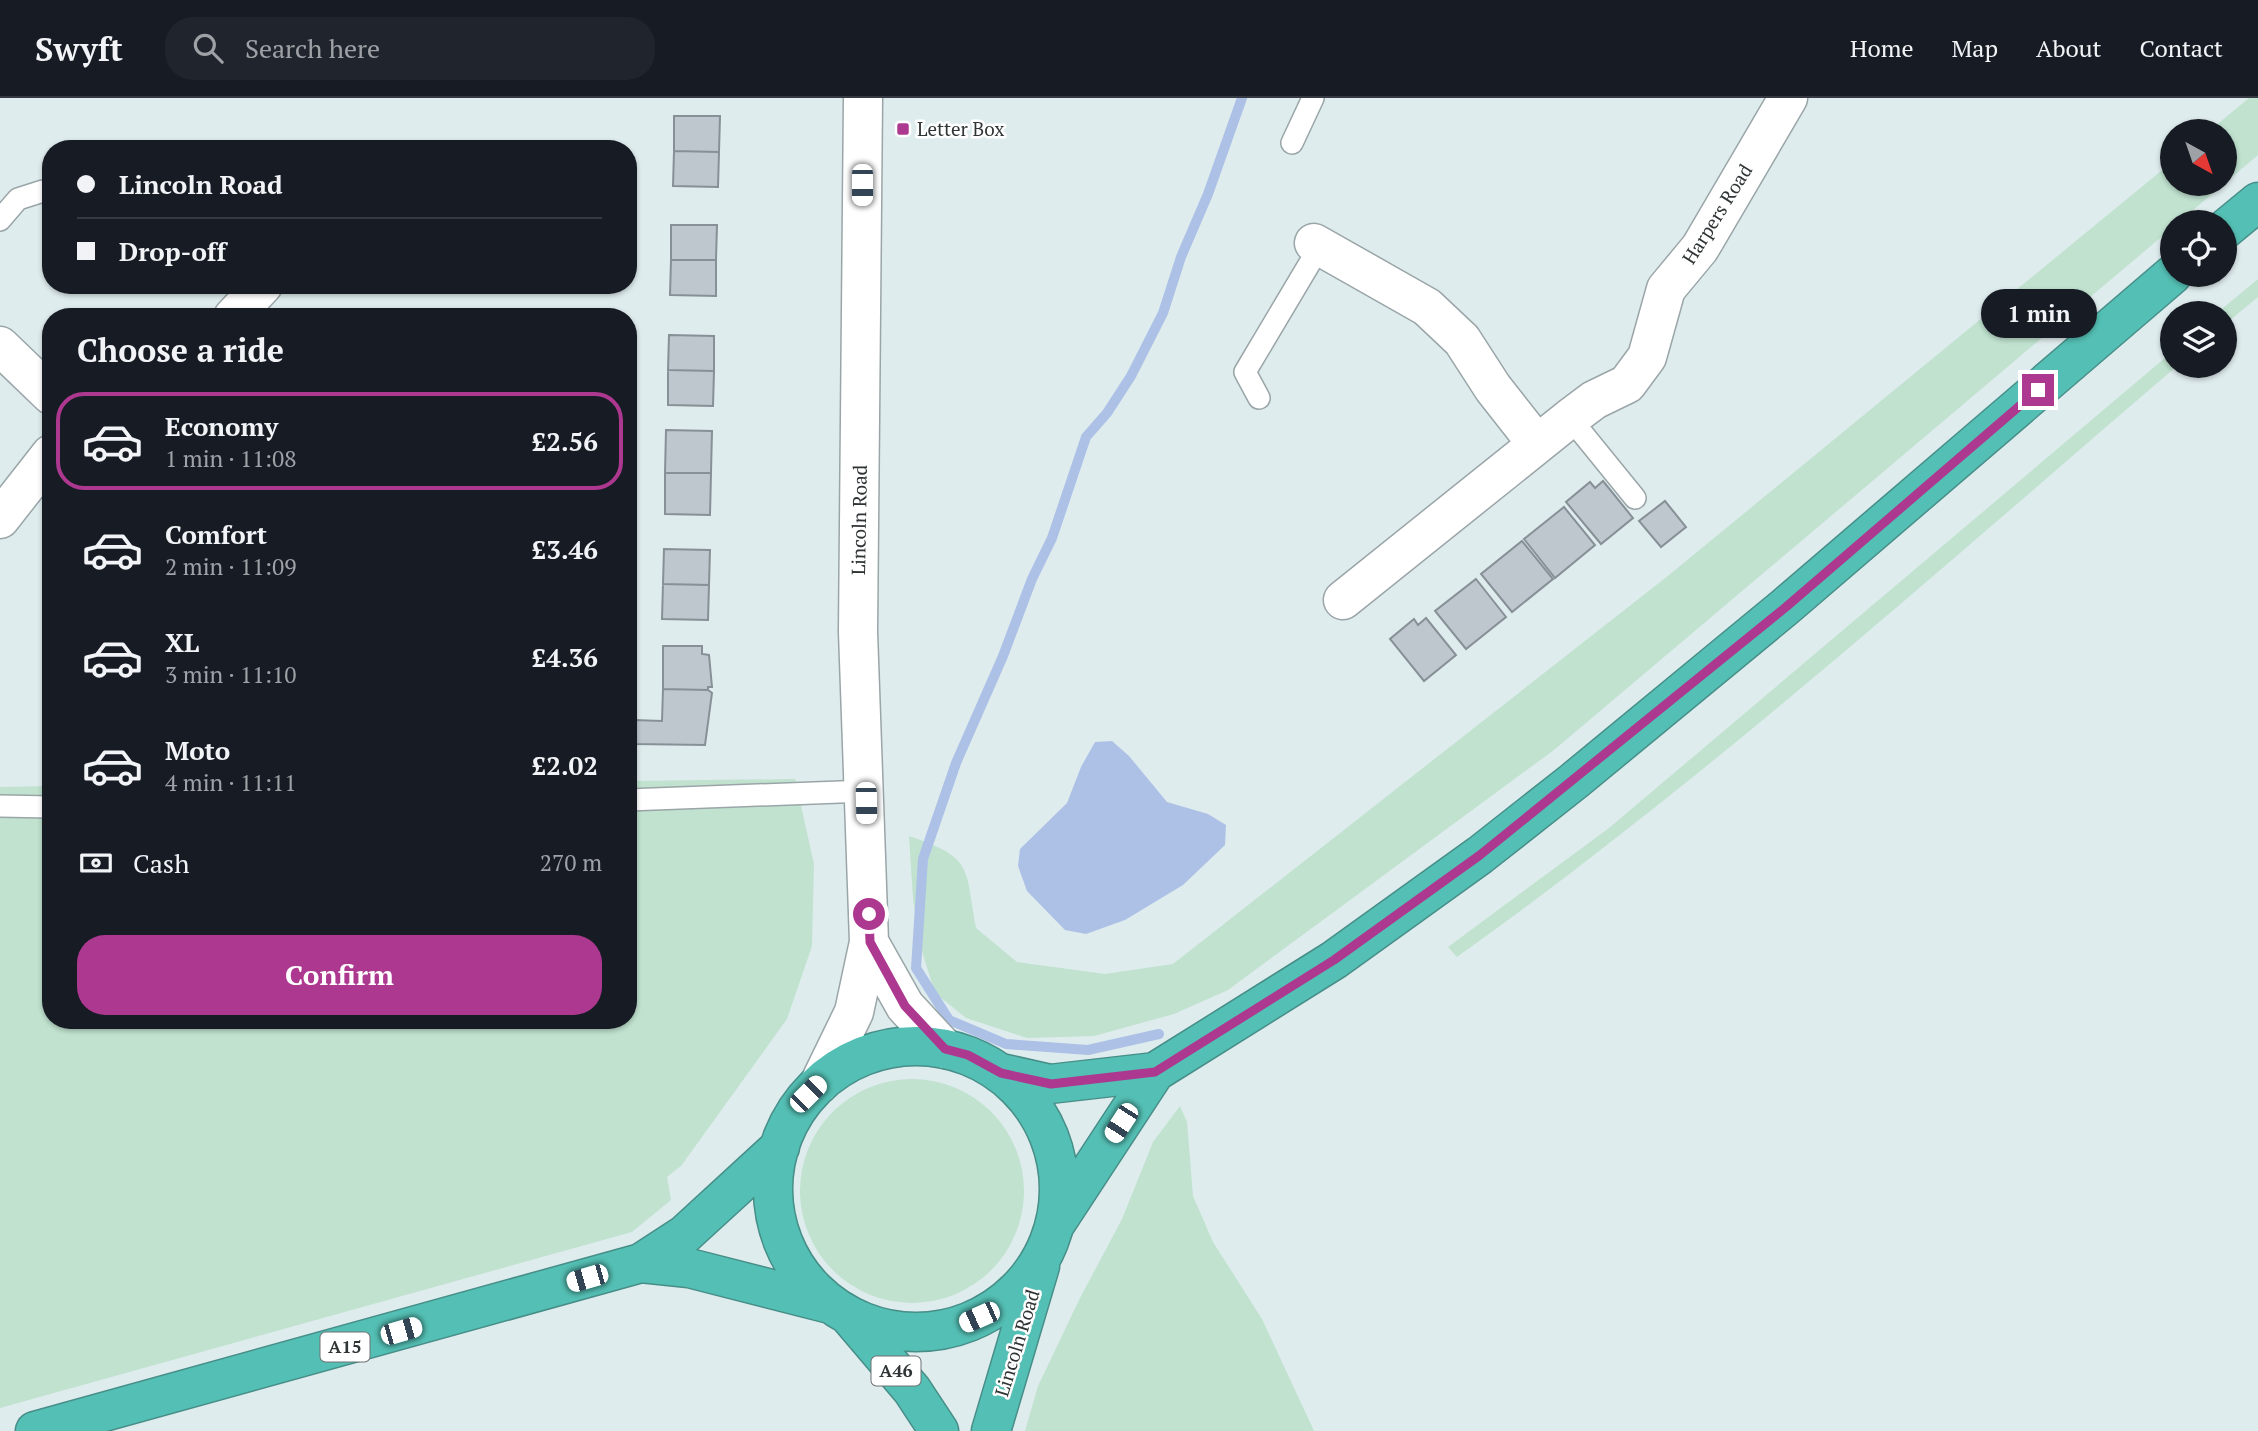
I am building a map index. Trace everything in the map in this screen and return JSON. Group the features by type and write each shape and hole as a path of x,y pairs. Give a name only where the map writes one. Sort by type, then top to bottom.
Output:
{"highway":[{"path":"2237,219 2258,202"},
{"name":"A15","path":"839,1309 815,1290 792,1260 777,1223 773,1185 780,1147 799,1106 819,1084 850,1062 878,1051 915,1046 968,1055 1001,1073 1051,1084 1155,1072 1334,960 1458,871 1574,782 1786,607 2160,285"},
{"name":"A15","path":"641,1263 689,1268 839,1309 877,1326 906,1331 936,1330 966,1323 992,1309 1016,1291 1155,1072"},
{"name":"A15","path":"1001,1073 1035,1110 1052,1143 1059,1181 1049,1240"},
{"name":"A15","path":"35,1431 641,1263 693,1228 780,1147"},
{"name":"Lincoln Road","path":"990,1431 1049,1240"},
{"name":"A46","path":"839,1309 912,1390 939,1431"}],"street":[{"name":"Lincoln Road","path":"819,1084 854,1012 870,942 858,632 863,98"},
{"name":"Harpers Road","path":"1343,600 1570,418 1594,400 1627,384 1647,357 1666,289 1700,248 1788,98"},
{"path":"1317,244 1427,307 1462,340 1493,388 1537,444"},
{"path":"241,308 255,294"},
{"path":"0,346 42,386"},
{"path":"0,519 42,465"},
{"name":"Lincoln Road","path":"870,942 905,1006 945,1049"}],"lane":[{"path":"1292,144 1314,98"},
{"path":"0,220 19,199 42,191"},
{"path":"1259,398 1245,372 1317,244"},
{"path":"1570,418 1634,498"},
{"path":"637,800 866,792"},
{"path":"0,806 42,807"}],"green space":[{"path":"2249,98 2258,98 2258,155 2237,173 2237,119 2224,119"},
{"path":"2160,172 2160,196 2210,196 2193,210 2160,210 2160,238 1554,750 1228,990 1174,1014 1094,1036 1027,1038 966,1018 935,993 920,945 913,899 909,836 955,858 967,877 976,928 1017,962 1105,974 1173,964 1669,575"},
{"path":"2258,279 2258,297 2237,314 2237,301 2231,301"},
{"path":"2160,362 2160,378 2163,378 1733,744 1551,888 1457,957 1448,947 1609,828"},
{"path":"795,779 814,864 812,946 787,1019 681,1166 667,1177 671,1200 632,1232 0,1408 0,787 42,786 42,1029 637,1029 637,781"},
{"path":"912,1079 934,1081 965,1092 983,1104 999,1120 1011,1138 1019,1159 1024,1191 1022,1213 1011,1244 999,1262 983,1278 965,1290 944,1298 912,1303 890,1301 859,1290 841,1278 825,1262 813,1244 805,1223 800,1191 802,1169 813,1138 825,1120 841,1104 859,1092 880,1084"},
{"path":"1180,1106 1187,1122 1193,1196 1213,1242 1262,1319 1314,1431 1025,1431 1038,1386 1122,1219 1153,1142"}],"water":[{"path":"1112,741 1129,756 1167,802 1208,814 1226,825 1225,845 1183,885 1125,920 1086,934 1065,930 1027,891 1018,866 1020,849 1067,803 1081,767 1095,742"}],"building":[{"path":"674,116 720,116 719,152 674,151"},
{"path":"674,151 719,152 718,187 673,186"},
{"path":"671,225 717,225 716,260 671,260"},
{"path":"671,260 716,260 716,296 670,295"},
{"path":"669,335 714,336 714,371 668,370"},
{"path":"668,370 714,371 713,406 668,405"},
{"path":"666,430 712,431 711,473 665,473"},
{"path":"665,473 711,473 710,515 665,514"},
{"path":"1603,481 1633,518 1601,544 1566,502 1590,482 1595,488"},
{"path":"1665,501 1686,527 1661,547 1639,521"},
{"path":"1564,507 1595,545 1555,578 1524,539"},
{"path":"1522,541 1553,579 1512,612 1481,574"},
{"path":"664,549 710,550 709,585 663,584"},
{"path":"1476,579 1506,617 1466,649 1435,611"},
{"path":"663,584 709,585 708,620 662,619"},
{"path":"1426,618 1456,655 1424,681 1390,639 1414,619 1418,625"},
{"path":"663,646 702,646 702,654 709,655 712,687 708,687 708,690 663,689"},
{"path":"663,689 708,690 712,693 705,745 637,744 637,720 662,721"}],"waterway":[{"path":"1159,1034 1088,1050 1006,1044 949,1020 916,968 923,859 956,763 1003,656 1032,579 1052,538 1086,437 1107,413 1131,376 1163,313 1181,257 1208,194 1242,98"}],"place":[{"name":"Letter Box","path":"903,129"}],"route":[{"path":"869,914 870,942 905,1006 945,1049 968,1055 1001,1073 1051,1084 1155,1072 1334,960 1480,855 1574,782 1786,607 2038,390"}]}
